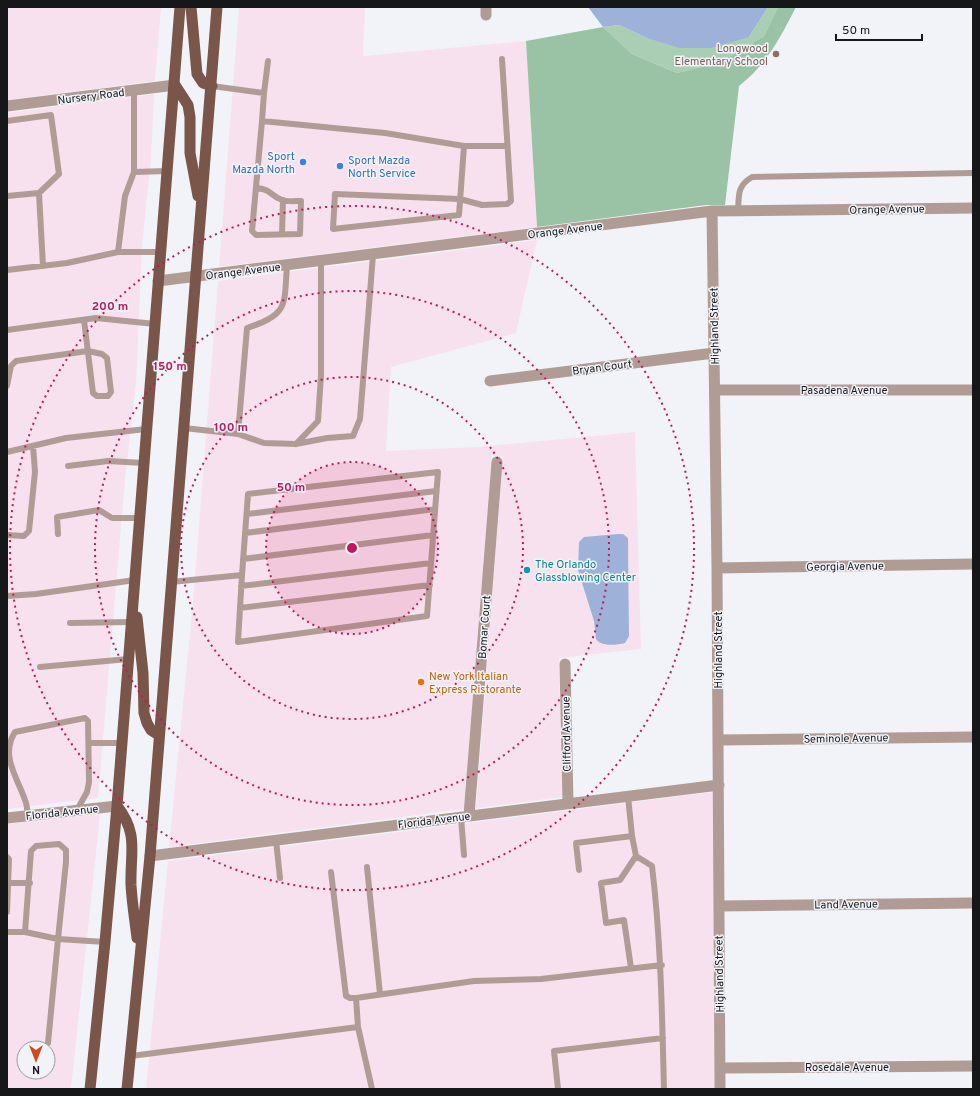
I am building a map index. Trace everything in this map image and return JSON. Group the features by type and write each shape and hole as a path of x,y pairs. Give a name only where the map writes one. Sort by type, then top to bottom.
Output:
{"main road":[{"path":"90,1089 117,806 180,7"},
{"path":"191,7 198,74 203,82 212,86"},
{"path":"127,1089 150,856 212,86 217,7"},
{"path":"174,85 188,105 190,117 190,153 201,208"},
{"path":"134,585 143,673 144,713 151,730 159,735"},
{"path":"117,806 126,817 130,827 132,840 131,886 140,960"}],"street":[{"name":"Nursery Road","path":"7,106 174,85"},
{"name":"Orange Avenue","path":"158,281 712,212 973,208"},
{"name":"Highland Street","path":"712,212 717,568 720,1089"},
{"name":"Bryan Court","path":"490,381 714,353"},
{"name":"Pasadena Avenue","path":"715,390 973,390"},
{"name":"Bomar Court","path":"465,816 497,462"},
{"name":"Georgia Avenue","path":"717,568 973,564"},
{"name":"Clifford Avenue","path":"565,664 568,804"},
{"name":"Seminole Avenue","path":"718,740 973,737"},
{"name":"Florida Avenue","path":"150,856 718,785"},
{"name":"Florida Avenue","path":"7,818 117,806"},
{"name":"Land Avenue","path":"719,906 973,903"},
{"name":"Rosedale Avenue","path":"720,1068 973,1066"}],"lane":[{"path":"464,146 460,199 459,215 333,229 335,194 460,199 482,205 507,204 511,201 502,59"},
{"path":"256,188 267,189 275,197 283,200 301,201 300,234 256,235 252,231 264,93 268,61"},
{"path":"212,86 264,93"},
{"path":"118,252 125,196 134,172 134,90"},
{"path":"7,196 39,193 59,174 50,101"},
{"path":"7,120 51,115"},
{"path":"262,121 385,133 464,146 507,146"},
{"path":"134,172 167,170"},
{"path":"738,211 739,193 743,182 752,177 973,173"},
{"path":"39,193 43,266"},
{"path":"282,234 283,200"},
{"path":"7,270 43,266 118,252 160,252"},
{"path":"184,428 238,434 264,442 296,444 327,438 353,436 360,419 373,254"},
{"path":"296,444 318,420 321,375 321,261"},
{"path":"238,434 247,328 270,320 285,305 287,265"},
{"path":"7,330 96,318 155,324"},
{"path":"7,386 11,366 16,361 88,351 102,354 107,358 111,392 108,396 97,396 93,393 88,351 84,320"},
{"path":"7,452 66,438 146,429"},
{"path":"7,535 24,536 29,531 35,472 33,446"},
{"path":"68,466 108,461 144,463"},
{"path":"438,472 435,509 427,616 238,642 248,494 438,472"},
{"path":"247,514 436,491"},
{"path":"245,533 435,509"},
{"path":"58,534 56,519 58,517 99,510 112,518 139,518"},
{"path":"243,559 433,535"},
{"path":"241,586 431,563"},
{"path":"171,582 242,575"},
{"path":"7,596 134,585"},
{"path":"240,608 430,585"},
{"path":"70,623 131,622"},
{"path":"40,668 128,660"},
{"path":"28,815 26,801 8,763 9,740 15,732 85,718 88,721 89,782 87,792 77,810"},
{"path":"89,743 122,743"},
{"path":"628,796 632,836 636,856 620,880 601,883 606,923 624,920 631,968"},
{"path":"464,855 465,816"},
{"path":"579,870 576,842 632,836"},
{"path":"276,840 280,878"},
{"path":"25,932 33,847 60,844 64,846 66,862 48,1040"},
{"path":"636,856 652,866 662,965 664,1089"},
{"path":"7,857 10,859 7,912"},
{"path":"367,867 380,994"},
{"path":"331,872 346,996 350,998 474,981 541,980 662,965"},
{"path":"8,882 30,884"},
{"path":"7,932 25,932 58,938 105,942"},
{"path":"356,998 358,1027 372,1089"},
{"path":"131,1056 358,1027"},
{"path":"558,1089 554,1051 663,1038"}],"shaded area":[{"path":"7,7 161,7 155,81 7,100"},
{"path":"239,7 365,7 363,56 526,41 537,227 219,267"},
{"path":"154,94 151,159 142,246 136,384 125,479 98,798 7,809 7,113"},
{"path":"537,240 516,333 391,367 386,451 478,447 635,432 641,649 559,658 562,797 476,808 503,457 492,455 464,809 169,847 193,603 218,281","holes":["628,539 629,636 596,639 594,621 589,603"]},
{"path":"713,792 714,1089 146,1089 168,861"},
{"path":"99,814 71,1089 7,1089 7,824"}],"green space":[{"path":"768,7 778,7 764,36 719,63 677,73 632,54 603,27 619,25 647,38 749,37"},
{"path":"778,7 796,7 765,60 749,78 739,86 725,205 706,205 537,227 526,41 603,27 632,54 677,73 719,63 764,36"}],"water":[{"path":"588,7 768,7 749,37 711,48 680,48 647,38 619,25 603,27"},
{"path":"623,534 628,538 629,636 625,643 609,645 598,642 596,639 594,621 578,570 579,542 584,537"}],"place":[{"name":"Longwood Elementary School","path":"776,54"},
{"name":"Sport Mazda North","path":"303,162"},
{"name":"Sport Mazda North Service","path":"340,166"},
{"name":"The Orlando Glassblowing Center","path":"527,570"},
{"name":"New York Italian Express Ristorante","path":"421,682"}]}
